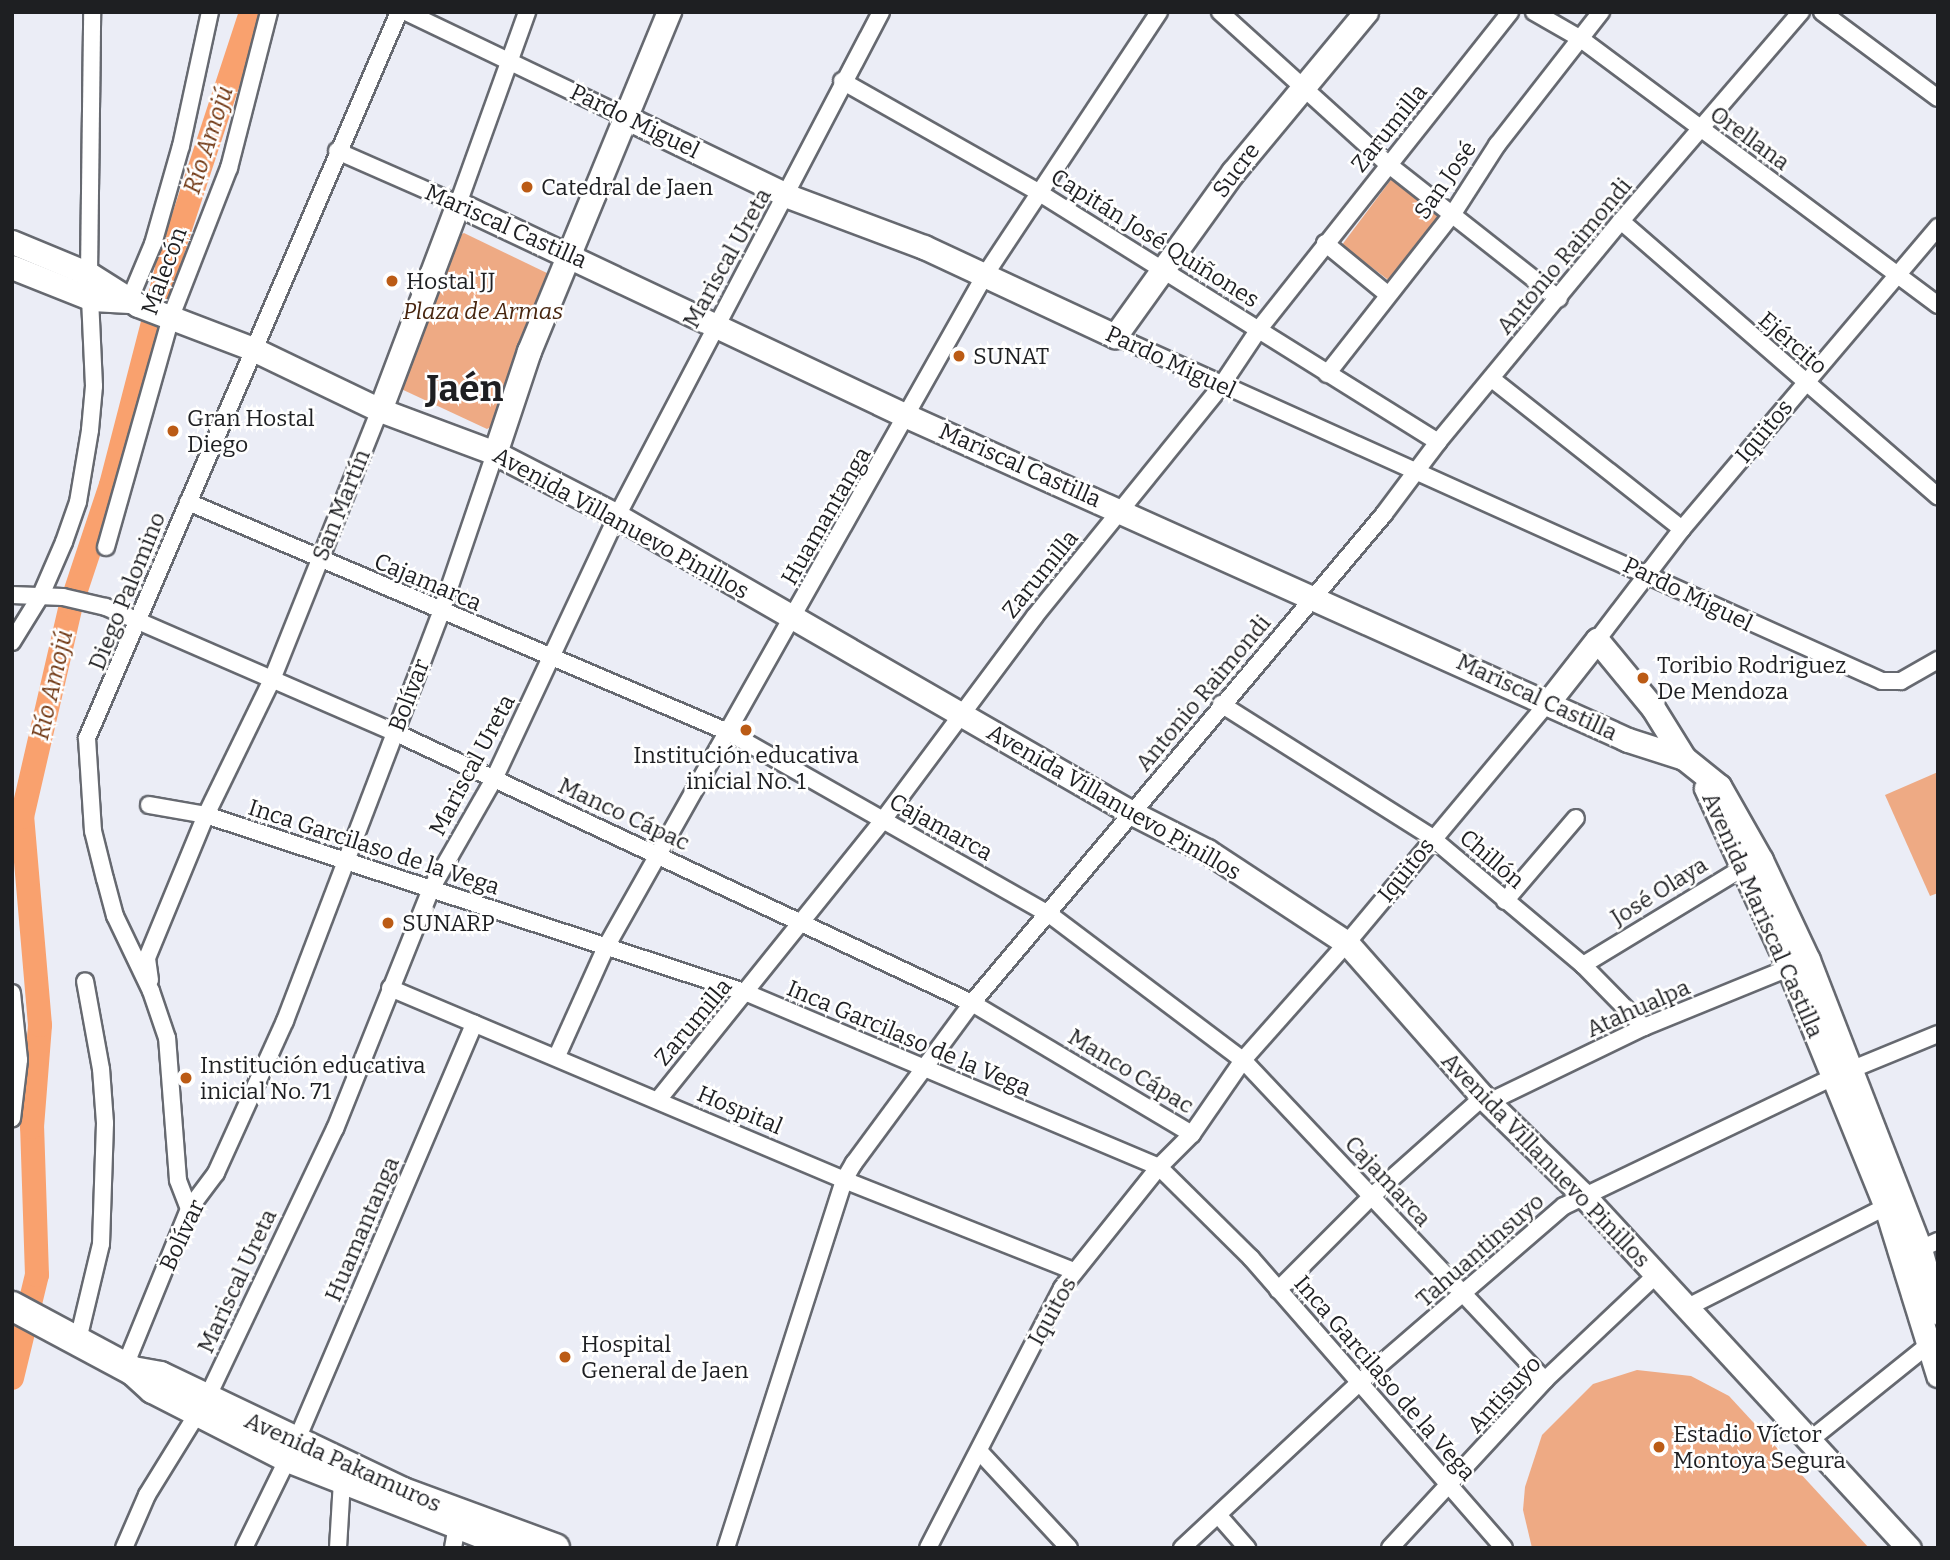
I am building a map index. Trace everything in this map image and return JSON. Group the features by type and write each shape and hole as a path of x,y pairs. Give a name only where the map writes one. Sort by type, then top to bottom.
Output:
{"highway":[{"name":"Avenida Pakamuros","path":"12,1306 129,1368 153,1389 202,1405 342,1481 455,1537 518,1548"},
{"name":"Avenida Pakamuros","path":"291,1451 555,1548"}],"street":[{"path":"12,642 41,594 78,502 94,386 89,274 92,12"},
{"path":"133,303 181,146 210,12"},
{"name":"Malecón","path":"106,547 168,313 229,168 269,12"},
{"name":"Diego Palomino","path":"189,1209 178,1180 167,1038 151,991 115,916 93,831 87,738 140,621 187,502 337,150 399,12"},
{"name":"Pardo Miguel","path":"406,12 510,58 788,196 985,275 1221,386 1418,468 1882,681 1901,681 1938,660"},
{"name":"San Martín","path":"151,991 147,958 206,815 271,682 380,411 527,12"},
{"name":"Bolívar","path":"129,1368 189,1209 216,1173 267,1064 441,612 495,453 568,254 669,12"},
{"name":"Mariscal Ureta","path":"124,1548 147,1495 202,1405 335,1129 431,889 494,779 617,516 716,323 788,196 842,81 881,12"},
{"name":"Huamantanga","path":"557,1056 606,947 909,417 985,275 1159,12"},
{"path":"1220,12 1301,89 1389,165 1454,212 1559,299"},
{"name":"Sucre","path":"1115,336 1301,89 1366,12"},
{"name":"Zarumilla","path":"659,1100 883,820 962,714 1221,386 1259,329 1325,243 1510,12"},
{"name":"Orellana","path":"1534,12 1581,39 1938,305"},
{"name":"San José","path":"1327,374 1387,294 1454,212 1497,145 1601,12"},
{"name":"Antonio Raimondi","path":"726,1548 844,1180 972,1003 1049,914 1221,704 1314,597 1621,221 1801,12"},
{"path":"1822,12 1938,98"},
{"name":"Capitán José Quiñones","path":"842,81 1038,192 1161,272 1259,329 1438,442"},
{"name":"Mariscal Castilla","path":"337,150 716,323 909,417 1549,701 1628,740 1684,758 1703,774"},
{"name":"Ejército","path":"1621,221 1938,497"},
{"name":"Iquitos","path":"928,1548 1074,1271 1159,1167 1192,1135 1243,1060 1347,943 1432,837 1549,701 1651,575 1682,529 1894,274 1938,228"},
{"path":"12,242 89,274 133,303"},
{"path":"1325,243 1387,294"},
{"path":"12,267 92,299 133,303"},
{"name":"Avenida Villanuevo Pinillos","path":"133,303 168,313 253,349 380,411 495,453 617,516 1132,813 1207,851 1347,943 1486,1100 1582,1194 1909,1548"},
{"path":"1492,379 1682,529"},
{"name":"Cajamarca","path":"187,502 727,732 1049,914 1243,1060 1545,1380"},
{"name":"Manco Cápac","path":"12,595 41,594 106,607 271,682 394,732 657,856 802,919 972,1003 1192,1135"},
{"path":"1597,640 1653,708 1684,758"},
{"name":"Chillón","path":"1221,704 1432,837 1583,965 1644,1027"},
{"path":"71,730 87,738"},
{"name":"Avenida Mariscal Castilla","path":"1703,774 1719,786 1798,964 1893,1203 1920,1249 1938,1313"},
{"name":"Inca Garcilaso de la Vega","path":"149,805 206,815 343,863 431,889 747,993 921,1070 1159,1167 1278,1290 1361,1381 1449,1488 1504,1548"},
{"path":"1506,901 1576,818"},
{"name":"José Olaya","path":"1583,965 1752,863"},
{"name":"Atahualpa","path":"1278,1290 1372,1196 1486,1100 1644,1027 1798,964"},
{"path":"71,1337 101,1244 105,1134 101,1069 85,981"},
{"name":"Hospital","path":"390,988 557,1056 844,1180 1074,1271"},
{"path":"12,993 19,1060 12,1119"},
{"name":"Huamantanga","path":"244,1548 291,1451 474,1024"},
{"name":"Tahuantinsuyo","path":"1182,1548 1361,1381 1582,1194 1842,1074 1938,1034"},
{"path":"1688,1307 1893,1203"},
{"name":"Avenida Mariscal Castilla","path":"1920,1249 1938,1375"},
{"name":"Antisuyo","path":"1390,1548 1449,1488 1545,1380 1656,1275"},
{"path":"1810,1440 1933,1347"},
{"path":"979,1451 1069,1548"},
{"path":"338,1548 342,1481"},
{"path":"1219,1516 1247,1548"}],"green space":[{"path":"1393,177 1443,214 1391,282 1342,245"},
{"name":"Plaza de Armas","path":"464,233 549,274 493,426 487,429 399,388 456,237"},
{"path":"1938,772 1938,893 1930,896 1885,795"},
{"name":"Estadio Víctor Montoya Segura","path":"1637,1370 1691,1376 1729,1396 1869,1548 1532,1548 1523,1510 1525,1487 1542,1435 1593,1384"}],"waterway":[{"name":"Río Amojú","path":"12,1378 37,1275 32,1127 40,1025 22,817 71,605 111,485 167,268 251,12"}],"place":[{"name":"Catedral de Jaen","path":"527,187"},
{"name":"Hostal JJ","path":"392,281"},
{"name":"SUNAT","path":"959,356"},
{"name":"Gran Hostal Diego","path":"173,431"},
{"name":"Toribio Rodriguez De Mendoza","path":"1643,678"},
{"name":"Institución educativa inicial No. 1","path":"746,730"},
{"name":"SUNARP","path":"388,923"},
{"name":"Institución educativa inicial No. 71","path":"186,1078"},
{"name":"Hospital General de Jaen","path":"565,1357"},
{"name":"Estadio Víctor Montoya Segura","path":"1659,1447"}],"district":[{"name":"Jaén","path":"465,389"}]}
